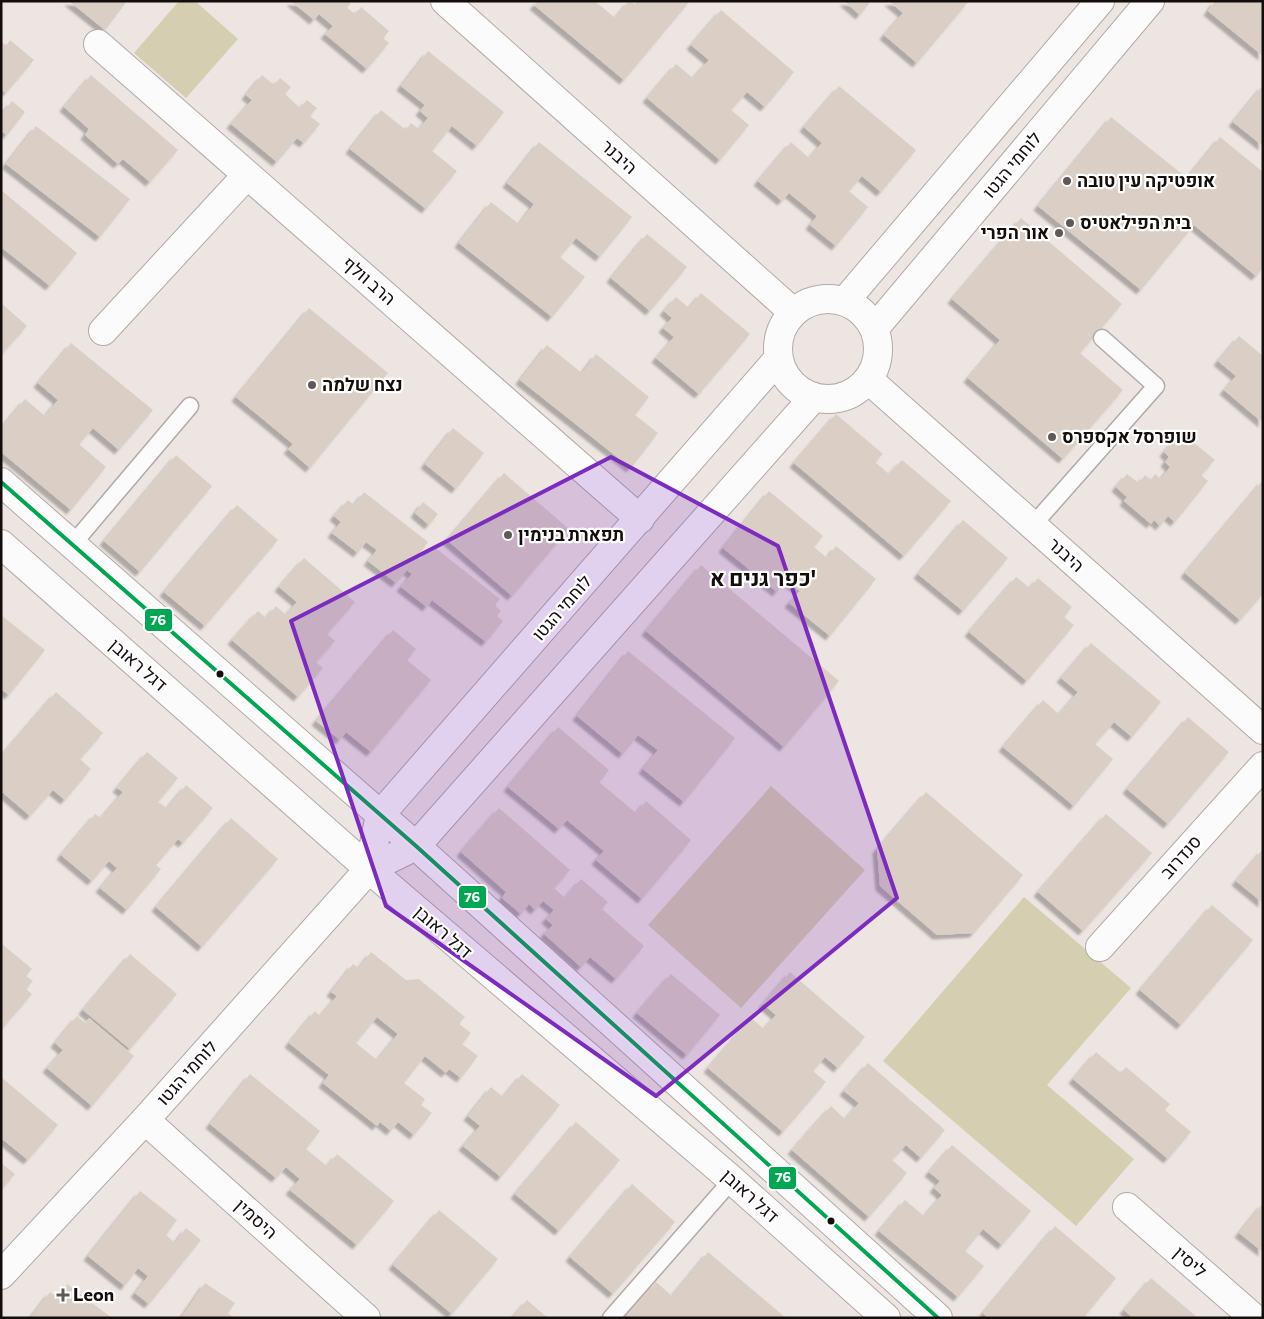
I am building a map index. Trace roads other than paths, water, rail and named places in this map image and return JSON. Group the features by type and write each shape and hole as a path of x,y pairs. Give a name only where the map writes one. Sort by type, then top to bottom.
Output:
{"street":[{"name":"היבנר","path":"445,1 793,312"},
{"path":"845,301 1100,1"},
{"name":"לוחמי הגטו","path":"874,329 1150,1"},
{"name":"הרב וולף","path":"98,44 640,519"},
{"path":"103,331 247,175"},
{"path":"827,298 845,301 870,320 878,339 878,360 869,380 850,396 831,400 813,398 798,390 786,378 778,359 778,341 783,324 793,312 811,301 827,298"},
{"name":"לוחמי הגטו","path":"369,869 380,815 778,359"},
{"name":"היבנר","path":"869,380 1263,730"},
{"name":"לוחמי הגטו","path":"1,1275 146,1120 369,869 416,846 813,398"},
{"name":"דגל ראובן","path":"1,482 416,846 938,1318"},
{"name":"דגל ראובן","path":"1,544 369,869 732,1180 886,1318"},
{"name":"סנדרוב","path":"1100,947 1263,766"},
{"name":"היסמין","path":"146,1120 366,1318"},
{"name":"ליסין","path":"1126,1207 1254,1318"}],"lane":[{"path":"1033,525 1156,386 1102,338"},
{"path":"72,545 190,406"},
{"path":"611,1318 732,1180"}],"place":[{"name":"אופטיקה עין טובה","path":"1067,181"},
{"name":"בית הפילאטיס","path":"1070,223"},
{"name":"אור הפרי","path":"1059,233"},
{"name":"נצח שלמה","path":"312,385"},
{"name":"שופרסל אקספרס","path":"1052,437"},
{"name":"תפארת בנימין","path":"508,535"},
{"name":"Leon","path":"63,1295"}],"district":[{"name":"כפר גנים א'","path":"763,578"}]}
